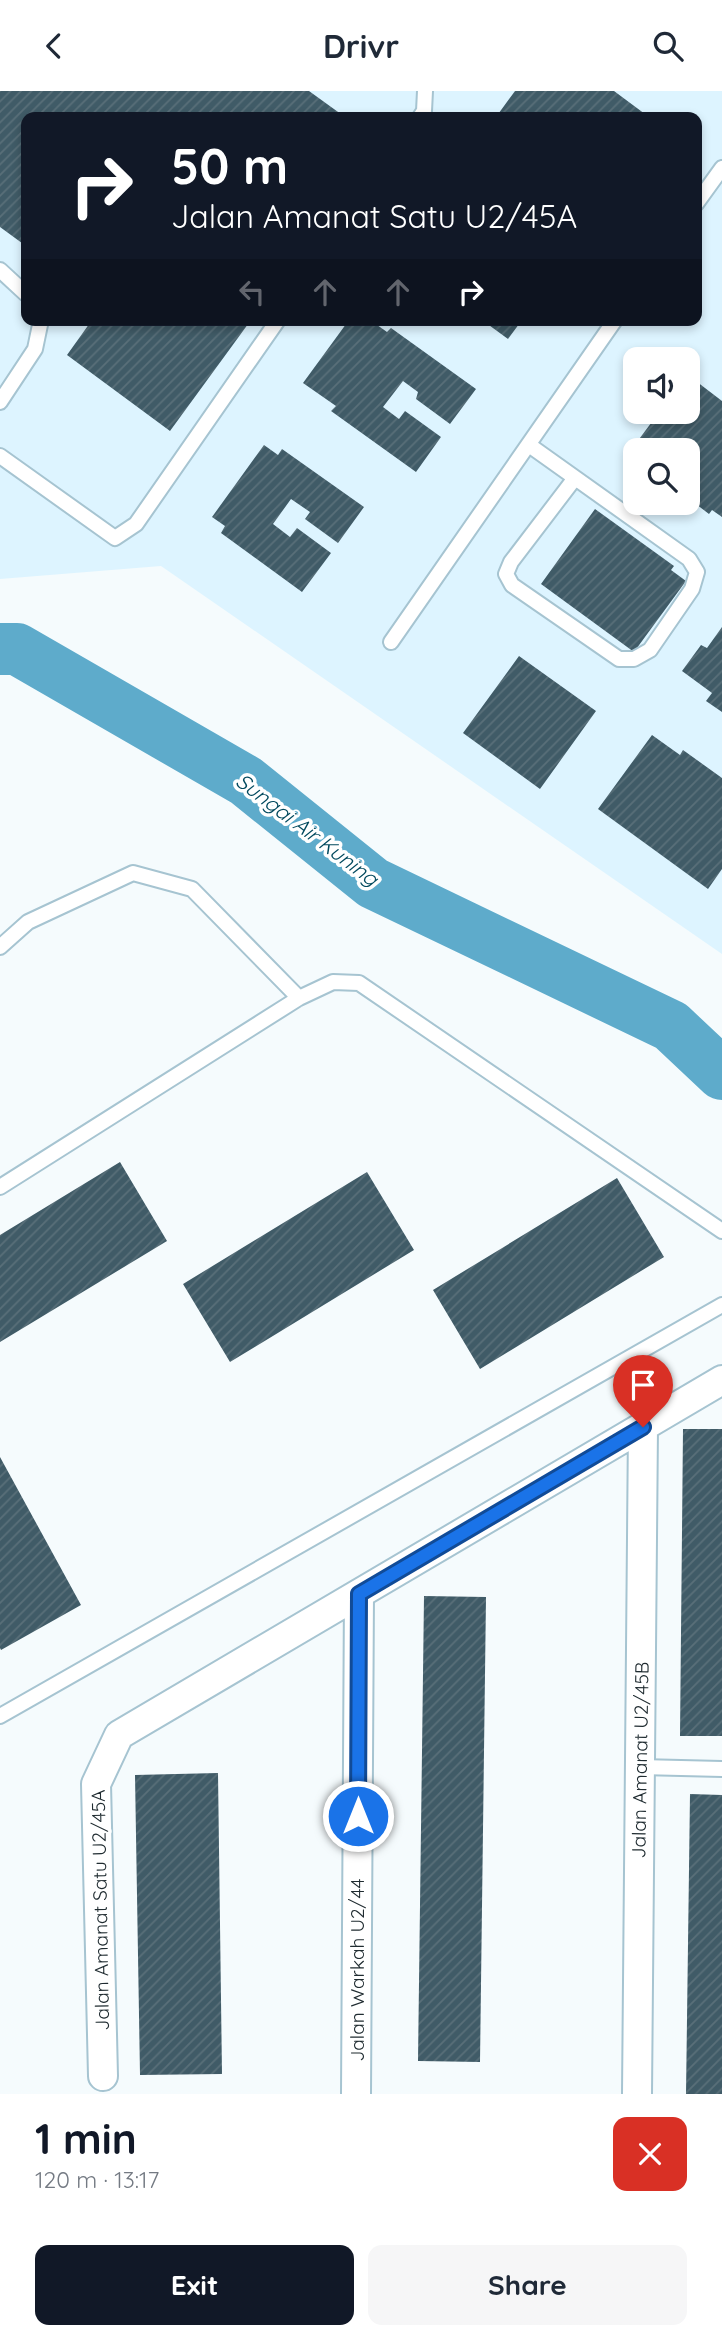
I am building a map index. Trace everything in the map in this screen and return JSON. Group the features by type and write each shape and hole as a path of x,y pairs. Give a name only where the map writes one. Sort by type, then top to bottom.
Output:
{"street":[{"name":"Jalan Amanat Satu U2/45A","path":"103,2076 96,1784 119,1735 722,1380"},
{"name":"Jalan Amanat U2/45B","path":"637,2094 643,1427"},
{"name":"Jalan Warkah U2/44","path":"356,2094 359,1594"}],"lane":[{"path":"423,112 425,91"},
{"path":"702,196 722,168"},
{"path":"0,270 21,289"},
{"path":"0,402 35,349 40,326"},
{"path":"0,456 115,538 136,524 274,326"},
{"path":"391,642 611,326"},
{"path":"529,445 689,559 697,572 692,589 650,650 634,659 619,659 512,585 506,575 511,562 575,478"},
{"path":"0,947 28,922 134,873 192,889 299,998"},
{"path":"0,1187 299,998 333,982 359,983 722,1231"},
{"path":"0,1716 722,1305"},
{"path":"640,1767 722,1769"}],"shaded area":[{"path":"0,91 722,91 722,954 161,566 0,579"}],"building":[{"path":"0,91 309,91 338,112 21,112 21,242 0,227"},
{"path":"515,91 614,91 642,112 500,112"},
{"path":"88,326 247,326 170,431 67,355"},
{"path":"345,326 378,326 387,332 391,328 476,389 450,424 416,399 418,392 403,381 383,407 399,419 405,411 441,437 416,472 331,411 336,406 303,383"},
{"path":"490,326 518,326 508,339"},
{"path":"700,384 722,401 722,517 712,510 709,514 700,507 700,438 640,438 650,424 700,424"},
{"path":"264,445 278,455 282,449 364,507 338,543 305,519 310,512 291,499 273,524 290,537 297,528 331,553 302,592 221,533 225,526 212,517"},
{"path":"595,509 674,566 671,570 686,581 634,652 541,584"},
{"path":"722,627 722,712 706,701 712,693 682,671 701,645 707,648"},
{"path":"519,656 596,711 540,789 463,733"},
{"path":"652,735 680,755 683,750 722,778 722,869 708,889 598,809"},
{"path":"120,1162 167,1241 0,1342 0,1235"},
{"path":"367,1172 414,1250 230,1362 183,1284"},
{"path":"617,1178 664,1257 480,1369 433,1290"},
{"path":"683,1429 722,1429 722,1736 680,1736"},
{"path":"0,1457 81,1605 1,1650 0,1648"},
{"path":"424,1596 486,1597 480,2062 418,2061"},
{"path":"218,1773 222,2074 140,2075 135,1775"},
{"path":"690,1794 722,1795 722,2094 686,2094"}],"waterway":[{"name":"Sungai Air Kuning","path":"0,649 17,649 246,781 373,883 671,1026 722,1074"}],"route":[{"path":"358,1816 359,1594 643,1427"}]}
